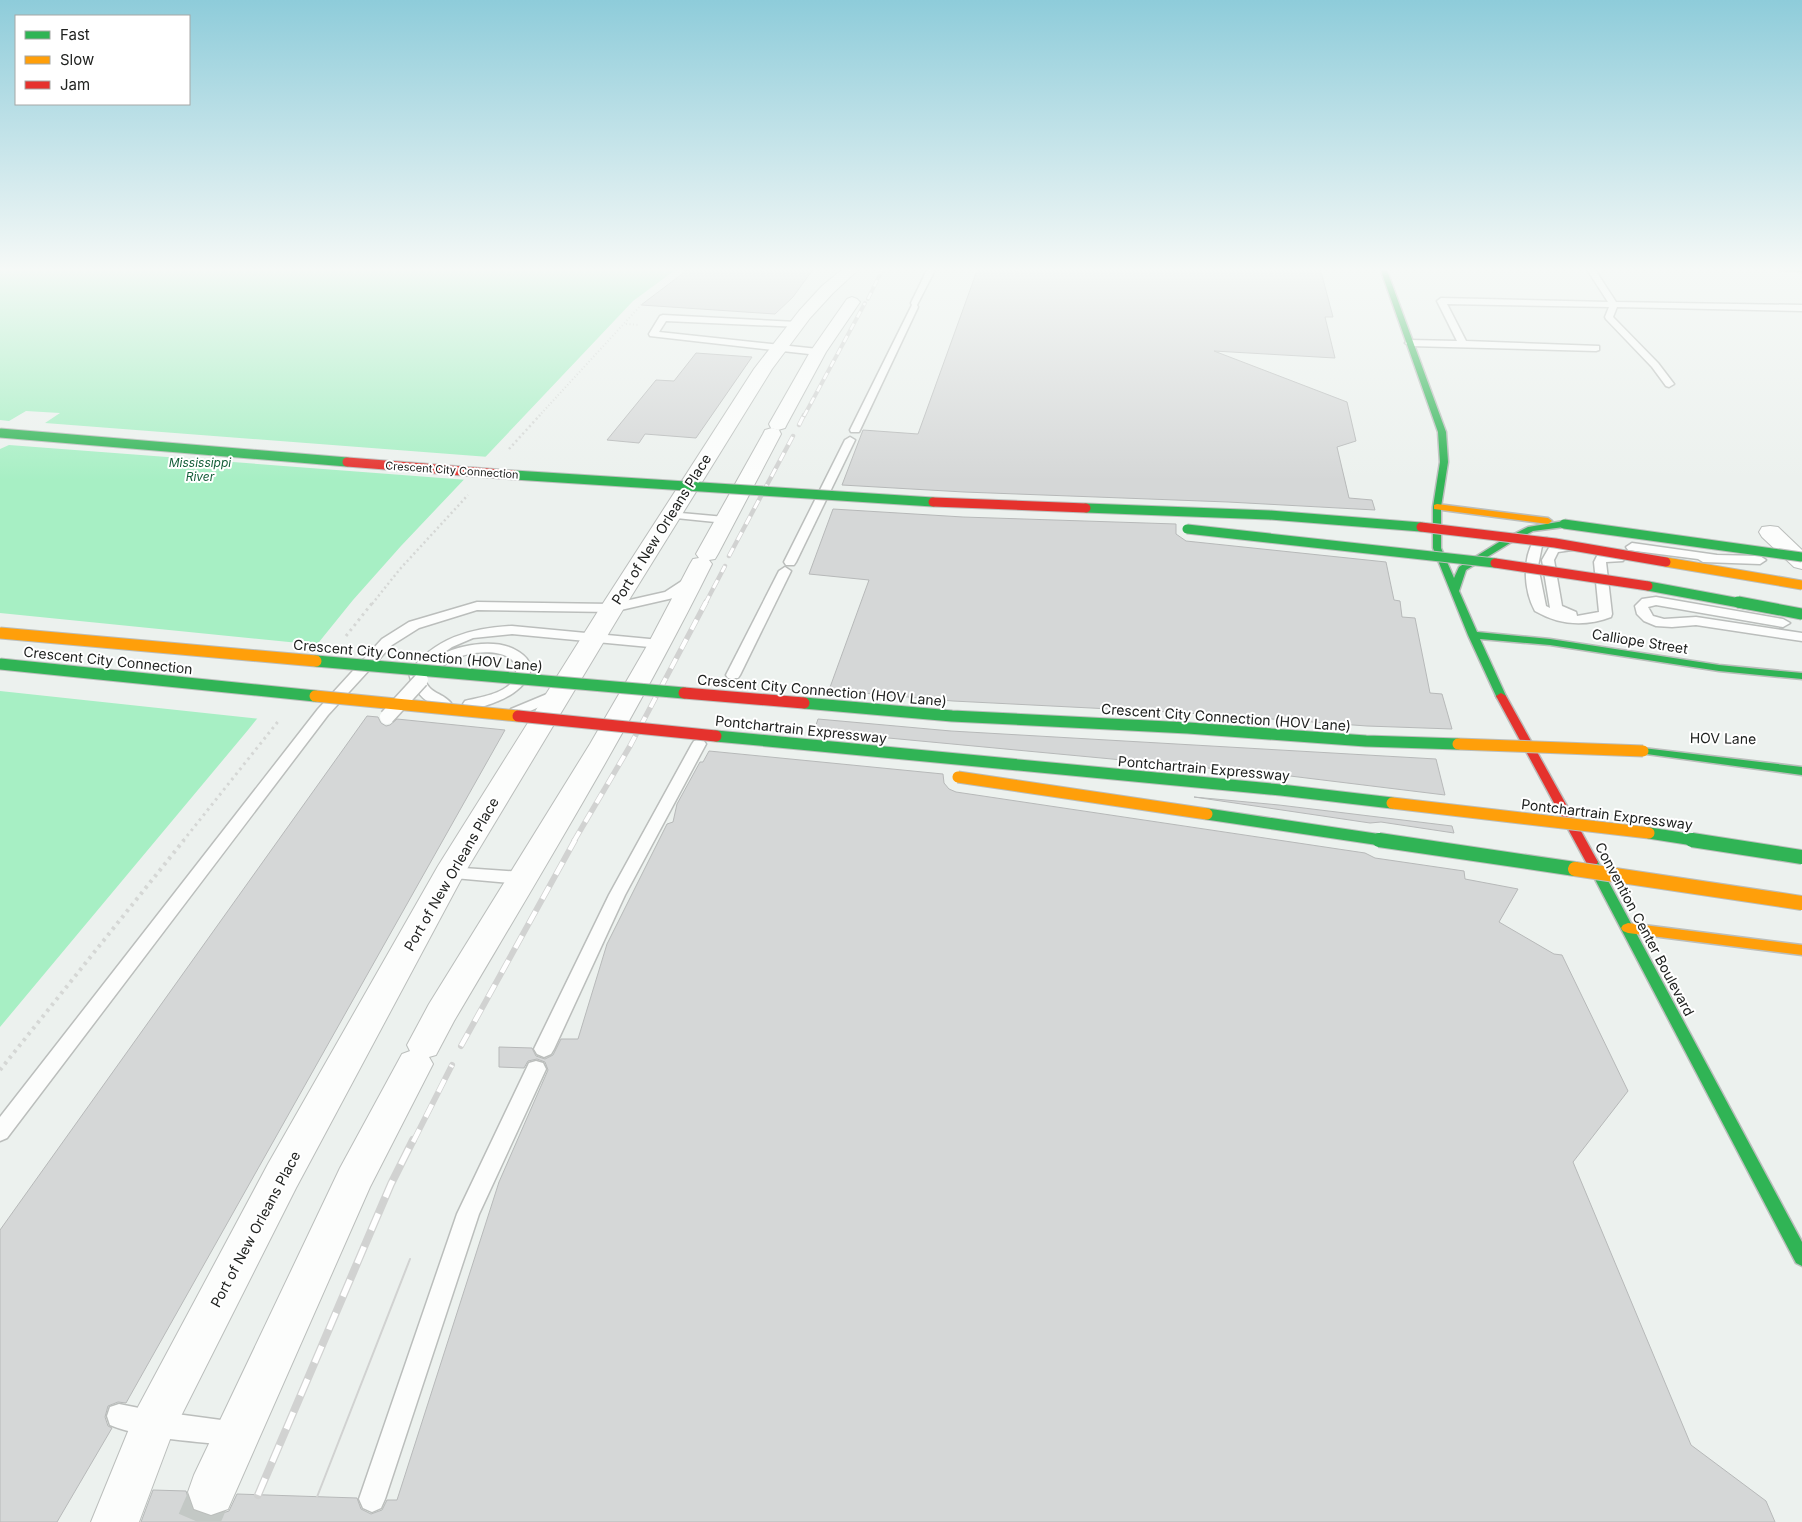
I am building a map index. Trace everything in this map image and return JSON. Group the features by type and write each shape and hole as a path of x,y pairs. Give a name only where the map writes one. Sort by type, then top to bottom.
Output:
{"main road":[{"name":"Convention Center Boulevard","path":"1409,339 1442,432 1444,462 1437,507 1437,548 1473,635 1500,694 1628,928 1802,1258"},
{"name":"Crescent City Connection","path":"0,433 470,472 904,501"},
{"path":"904,501 1109,521"},
{"path":"904,501 1269,515 1422,528 1555,543 1802,585"},
{"path":"1437,507 1802,560"},
{"path":"1455,590 1462,569 1482,556 1531,529 1564,524"},
{"path":"1177,528 1500,564 1719,597 1802,614"},
{"name":"Crescent City Connection (HOV Lane)","path":"0,633 952,716 1188,728 1366,741 1643,750"},
{"name":"Calliope Street","path":"1473,635 1584,647 1719,668 1802,676"},
{"name":"Crescent City Connection","path":"0,664 602,724"},
{"path":"602,724 837,759"},
{"name":"Pontchartrain Expressway","path":"602,724 1281,790 1662,835 1802,857"},
{"path":"1643,750 1802,771"},
{"name":"HOV Lane","path":"1643,750 1754,753"},
{"path":"945,775 1802,903"},
{"path":"1628,928 1802,950"}],"street":[{"name":"Port of New Orleans Place","path":"115,1522 154,1424 282,1176 449,873 726,424 785,339"},
{"path":"211,1492 354,1180 420,1055 522,878 604,744 660,644 725,520 826,339"},
{"path":"1770,532 1802,560"}],"lane":[{"path":"763,339 777,349 818,352"},
{"path":"733,675 853,435 898,339"},
{"path":"1460,339 1463,344"},
{"path":"1629,339 1655,365 1669,384"},
{"path":"1410,343 1596,348"},
{"path":"670,515 725,520"},
{"path":"1802,560 1712,557 1563,540 1538,543 1532,552 1532,574 1540,608 1551,615 1596,619 1606,614 1600,562 1602,559 1616,558 1802,591"},
{"path":"1581,619 1556,608 1548,560 1554,549 1563,546 1695,558 1712,557"},
{"path":"0,1132 323,712 387,642 414,625 477,606 612,608 669,594 701,565"},
{"path":"1602,582 1662,592 1766,598 1802,605"},
{"path":"1802,625 1656,601 1646,602 1641,606 1641,612 1646,617 1665,624 1696,621 1802,637"},
{"path":"387,717 415,686 421,680 427,672 437,662 458,653 481,649 503,650 520,660 524,668 523,675 517,684 506,693 490,700 459,705 431,698 421,687 417,682 416,673 430,655 450,642 469,635 488,631 512,630 660,644"},
{"path":"487,726 560,692"},
{"path":"372,1499 468,1214 617,895 699,744"},
{"path":"449,873 522,878"},
{"path":"119,1416 154,1424 237,1434"}],"water":[{"name":"Mississippi River","path":"0,339 597,339 401,546 353,600 248,730 0,1027"}],"pier":[{"path":"26,411 60,413 45,423 489,457 468,480 9,445 0,449 0,420 9,421"},
{"path":"0,613 319,645 260,719 0,691"}],"building":[{"path":"952,339 1330,339 1335,358 1214,351 1347,402 1356,441 1337,447 1349,498 1372,500 1375,510 842,485 863,430 918,434"},
{"path":"696,353 752,357 696,438 645,434 639,443 607,440 656,380 674,381"},
{"path":"833,509 963,517 1176,524 1176,534 1186,541 1386,562 1394,600 1400,601 1402,617 1415,618 1430,693 1442,694 1452,729 1367,726 1189,713 953,701 829,690 869,580 809,574"},
{"path":"367,716 378,717 381,723 386,726 397,719 505,730 126,1403 118,1402 108,1406 105,1417 108,1426 112,1428 57,1522 0,1522 0,1230"},
{"path":"818,719 951,731 1436,759 1445,795 1282,775 814,731"},
{"path":"709,751 943,774 944,783 949,789 956,792 1365,853 1375,858 1464,871 1465,879 1518,889 1499,922 1554,954 1562,955 1628,1091 1573,1162 1691,1445 1766,1501 1775,1522 141,1522 153,1490 186,1491 192,1510 210,1517 229,1511 237,1494 357,1498 361,1509 371,1514 382,1510 387,1500 397,1500 499,1182 548,1070 545,1062 537,1059 528,1061 524,1068 499,1067 499,1047 532,1048 536,1056 545,1059 553,1055 561,1039 578,1039 607,944 667,824 673,822 677,804 700,762 703,762"},
{"path":"1194,797 1279,805 1452,826 1454,833 1381,822 1370,823"}],"tunnel":[{"path":"198,1522 211,1492"}],"tram line":[{"path":"317,1497 410,1259"}],"railway":[{"path":"804,416 846,339"},
{"path":"799,425 804,415"},
{"path":"729,556 793,436"},
{"path":"705,604 725,566"},
{"path":"574,841 630,746 706,602"},
{"path":"461,1046 575,840"},
{"path":"413,1142 452,1065"},
{"path":"258,1495 391,1184 413,1140"}],"traffic: fast":[{"path":"1409,339 1442,432 1444,462 1437,507 1437,548 1501,696"},
{"path":"0,433 347,462"},
{"path":"514,475 933,502"},
{"path":"1086,508 1269,515 1421,527"},
{"path":"1455,590 1462,569 1507,541 1531,529 1564,524"},
{"path":"1564,524 1802,557"},
{"path":"1187,529 1495,563"},
{"path":"1648,586 1802,614"},
{"path":"1473,635 1550,642 1719,668 1802,676"},
{"path":"316,661 684,693"},
{"path":"0,664 315,696"},
{"path":"804,703 952,716 1188,728 1366,741 1458,744"},
{"path":"716,736 1281,790 1392,803"},
{"path":"1643,751 1802,771"},
{"path":"1207,814 1575,869"},
{"path":"1649,833 1802,857"},
{"path":"1592,862 1802,1258"}],"traffic: slow":[{"path":"1437,507 1548,521"},
{"path":"1666,562 1802,585"},
{"path":"0,633 316,661"},
{"path":"315,696 518,716"},
{"path":"1458,744 1643,751"},
{"path":"958,777 1207,814"},
{"path":"1392,803 1649,833"},
{"path":"1575,869 1802,903"},
{"path":"1628,928 1802,950"}],"traffic: jam":[{"path":"347,462 514,475"},
{"path":"933,502 1086,508"},
{"path":"1421,527 1555,543 1666,562"},
{"path":"1495,563 1648,586"},
{"path":"684,693 804,703"},
{"path":"1501,696 1592,862"},
{"path":"518,716 716,736"}]}
